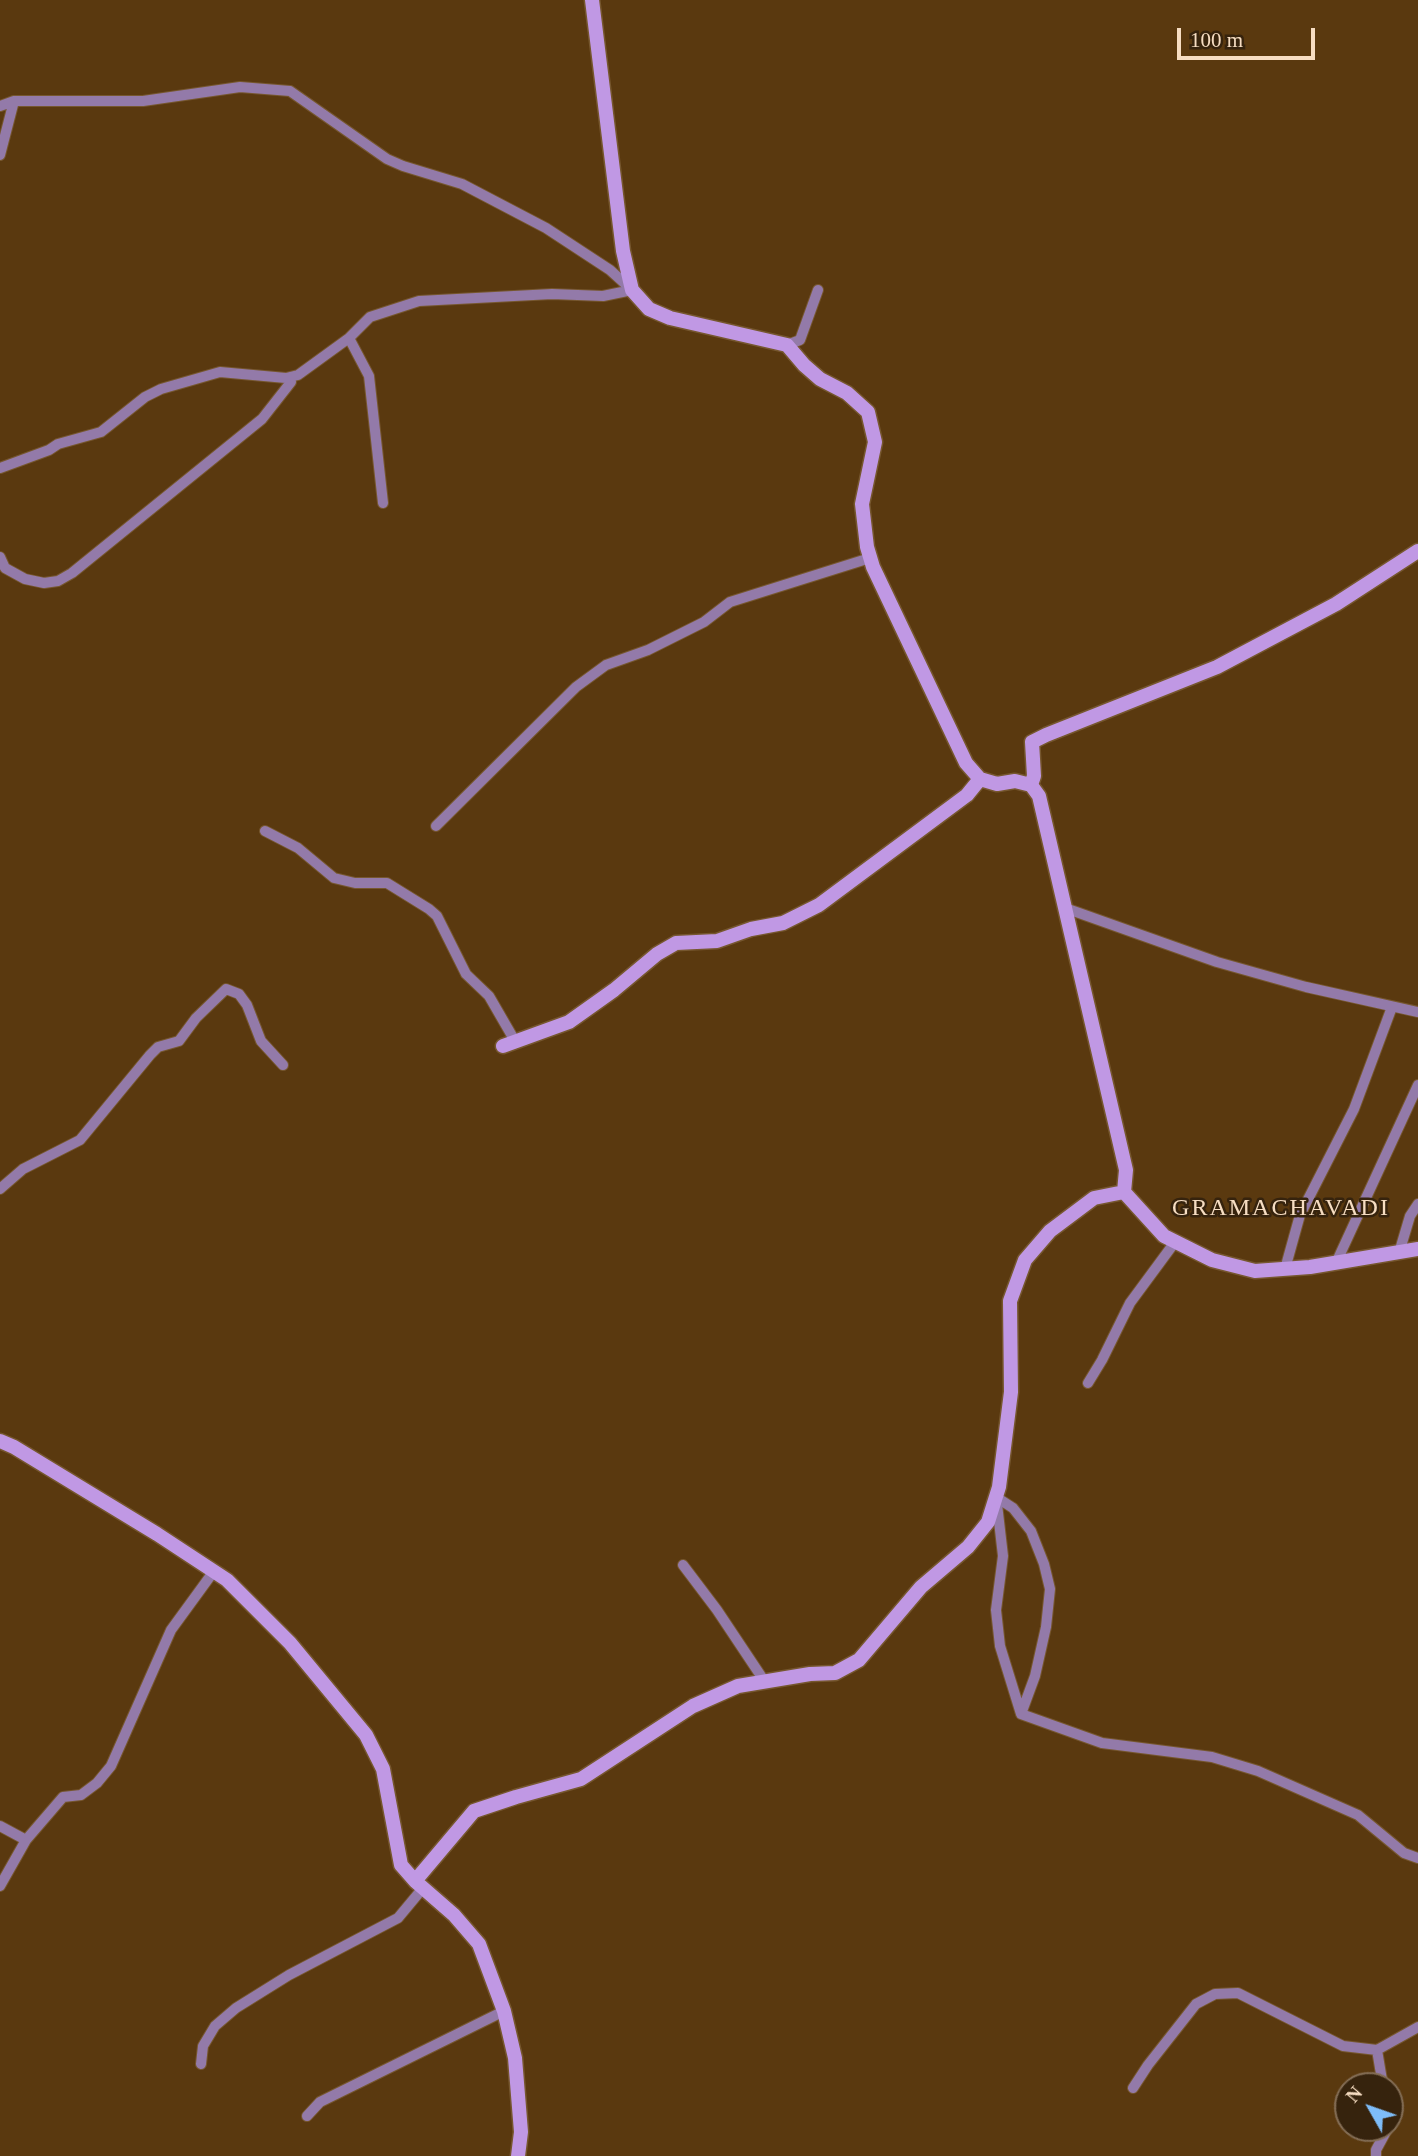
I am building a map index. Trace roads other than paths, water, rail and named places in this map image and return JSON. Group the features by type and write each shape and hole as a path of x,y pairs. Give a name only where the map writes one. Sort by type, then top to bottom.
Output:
{"street":[{"path":"593,0 624,251 632,290"},
{"path":"0,106 14,102 143,101 240,87 290,90 387,159 462,184 546,228 610,270 649,309 670,318 788,345 800,340 818,290"},
{"path":"0,155 14,102"},
{"path":"286,379 298,374 349,338 370,317 419,301 552,294 603,296 632,290"},
{"path":"349,338 369,376 383,503"},
{"path":"788,345 820,379 847,393 868,412 875,442 862,504 870,558 965,764 980,779 997,784 1015,781 1031,785 1039,796 1126,1170 1124,1192 1164,1236 1213,1260 1255,1271 1336,1263 1418,1249"},
{"path":"0,468 58,444 101,432 145,397 161,389 220,372 286,379 291,382 262,419 72,573 58,581 44,583 25,579 5,568 0,557"},
{"path":"1031,785 1034,775 1032,742 1217,667 1336,604 1418,551"},
{"path":"436,826 576,687 606,665 648,650 693,628 730,602 870,558"},
{"path":"265,831 298,848 334,878 355,883 387,883 429,909 437,916 466,974 489,996 509,1044 569,1022 614,990 657,954 676,943 717,941 751,929 783,923 819,905 957,803 980,779"},
{"path":"1065,908 1217,962 1306,987 1418,1012"},
{"path":"0,1189 23,1169 80,1140 150,1055 158,1047 178,1041 196,1018 226,989 239,994 247,1005 261,1041 283,1065"},
{"path":"1284,1269 1300,1215 1354,1109 1392,1007"},
{"path":"1336,1263 1418,1085"},
{"path":"201,2063 203,2046 215,2026 236,2008 289,1975 398,1918 474,1811 581,1779 693,1706 738,1686 810,1674 835,1674 859,1660 921,1587 968,1547 988,1522 996,1497 1011,1392 1010,1301 1025,1260 1050,1231 1094,1198 1124,1192"},
{"path":"1399,1253 1410,1216 1418,1204"},
{"path":"1088,1383 1130,1304 1175,1242"},
{"path":"0,1441 157,1534 227,1580 290,1643 366,1735 383,1769 401,1864 419,1885 454,1915 479,1944 504,2011 515,2058 521,2133 518,2156"},
{"path":"996,1497 1003,1556 996,1610 1000,1646 1021,1714"},
{"path":"996,1497 1013,1508 1031,1531 1050,1589 1046,1627 1035,1676 1021,1714"},
{"path":"683,1565 765,1682"},
{"path":"0,1886 26,1840 63,1797 81,1795 97,1783 111,1766 171,1630 214,1572"},
{"path":"1021,1714 1102,1743 1212,1757 1258,1771 1358,1815 1404,1853 1418,1857"},
{"path":"0,1826 26,1840"},
{"path":"1133,2088 1196,2004 1215,1994 1238,1993 1343,2046 1377,2050 1416,2030"},
{"path":"307,2116 320,2102 504,2011"},
{"path":"1377,2050 1381,2072"}],"district":[{"name":"GRAMACHAVADI","path":"1281,1209"}]}
